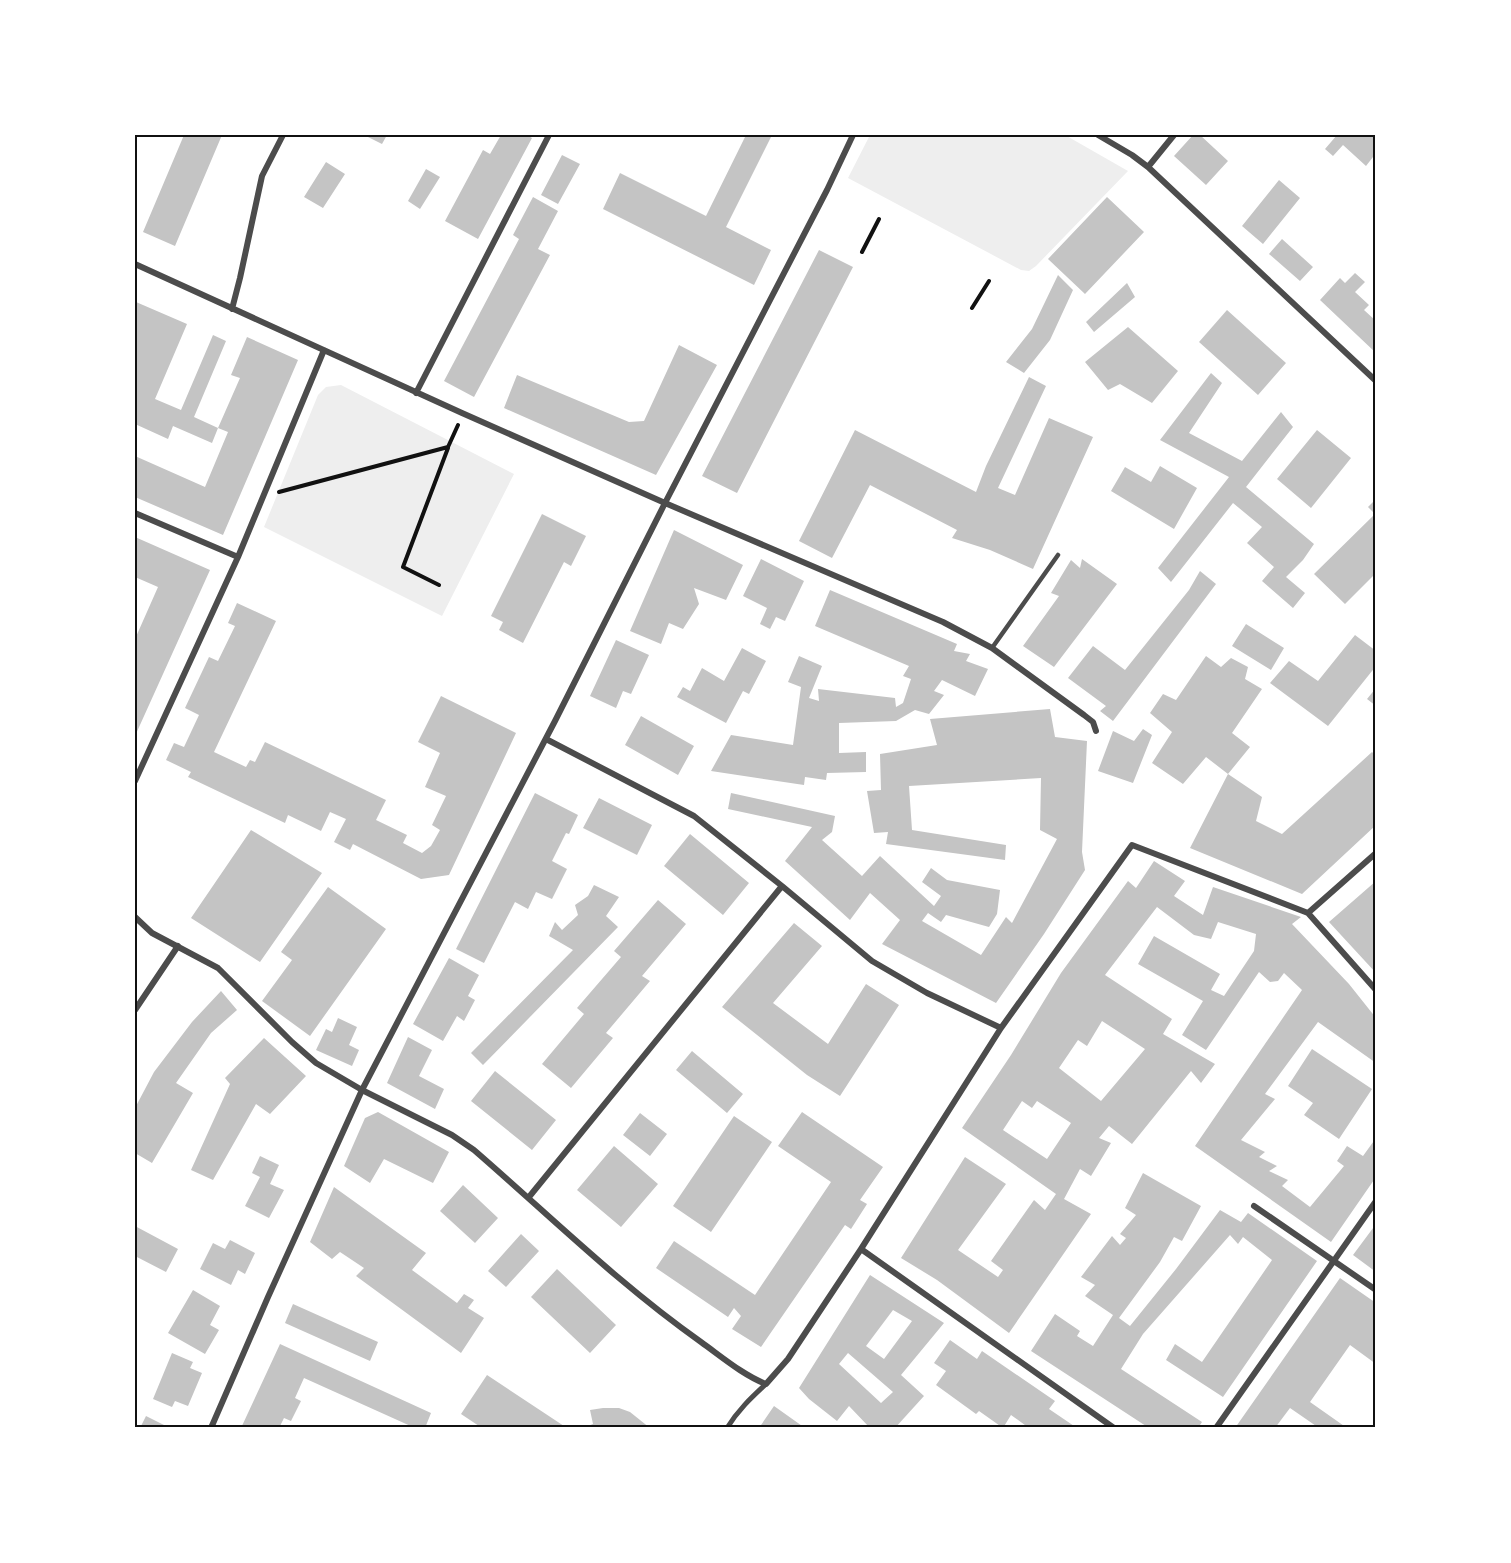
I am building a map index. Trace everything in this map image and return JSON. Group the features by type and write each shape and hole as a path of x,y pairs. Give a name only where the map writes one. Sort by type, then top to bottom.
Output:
{"street":[{"path":"232,309 262,176 283,135"},
{"path":"416,393 549,135"},
{"path":"211,1428 362,1090 546,740 853,135"},
{"path":"1098,135 1148,167 1376,381"},
{"path":"1148,167 1174,135"},
{"path":"135,264 416,393 665,503 900,602 992,648 1084,715 1093,723 1096,731"},
{"path":"135,781 238,557 324,350"},
{"path":"135,513 238,557"},
{"path":"546,740 694,816 872,961 927,993 1001,1028"},
{"path":"727,1428 736,1413 788,1359 861,1249 1001,1028 1132,845 1308,913 1376,990"},
{"path":"1308,913 1376,854"},
{"path":"529,1197 782,886"},
{"path":"135,917 152,933 218,968 316,1063 362,1090 452,1135 474,1150 661,1314 738,1368 766,1384"},
{"path":"135,1010 178,946"},
{"path":"1216,1428 1376,1201"},
{"path":"1254,1206 1376,1290"},
{"path":"861,1249 1114,1428"}],"lane":[{"path":"992,648 1058,555"}],"path":[{"path":"862,252 879,219"},
{"path":"972,308 989,281"},
{"path":"439,585 403,567 462,413"},
{"path":"263,496 448,447"}],"shaded area":[{"path":"870,135 1065,135 1128,171 1036,266 1029,271 1021,270 848,178"},
{"path":"341,385 514,474 442,616 264,527 318,395 326,387"}],"building":[{"path":"184,135 222,135 175,246 143,232"},
{"path":"364,135 387,135 382,144"},
{"path":"501,135 508,137 509,135 527,135 532,138 478,239 445,221 483,150 490,154"},
{"path":"746,135 772,135 726,227 771,250 754,285 603,209 620,173 706,216"},
{"path":"1193,135 1200,135 1228,161 1206,185 1174,156"},
{"path":"1337,135 1376,135 1376,160 1373,157 1366,166 1343,145 1333,156 1325,149"},
{"path":"562,155 580,164 558,204 541,195"},
{"path":"326,162 345,174 323,208 304,197"},
{"path":"426,169 440,177 420,209 408,201"},
{"path":"1279,180 1300,198 1263,244 1242,226"},
{"path":"533,197 558,211 538,249 550,255 474,397 444,381 519,239 513,235"},
{"path":"1107,197 1144,232 1085,294 1048,259"},
{"path":"1282,239 1313,267 1300,281 1269,254"},
{"path":"819,250 853,267 737,493 702,476"},
{"path":"1355,273 1365,282 1355,292 1369,305 1364,310 1376,321 1376,353 1320,300 1340,278 1345,283"},
{"path":"1058,275 1073,290 1050,340 1024,373 1006,362 1032,329"},
{"path":"1127,283 1135,297 1094,332 1086,322"},
{"path":"136,302 187,324 155,399 181,410 213,335 226,341 194,417 218,428 212,443 173,426 168,439 135,424"},
{"path":"1227,310 1286,363 1258,395 1199,342"},
{"path":"1128,327 1178,371 1152,403 1120,384 1108,390 1085,362"},
{"path":"247,337 298,360 223,535 135,497 135,456 205,487 228,432 218,428 240,378 231,375"},
{"path":"679,345 717,365 656,475 504,408 517,375 629,422 644,421"},
{"path":"1211,373 1222,383 1189,433 1242,461 1281,412 1293,427 1246,487 1314,544 1303,560 1286,577 1305,593 1293,608 1262,581 1274,567 1247,543 1262,527 1233,503 1171,582 1158,568 1229,477 1160,440"},
{"path":"1029,377 1046,386 998,488 1015,495 1049,418 1093,437 1033,569 990,550 952,538 957,530 870,485 832,558 799,541 855,430 976,492 986,466"},
{"path":"1317,430 1351,458 1311,508 1277,479"},
{"path":"1160,466 1197,488 1174,529 1111,491 1125,467 1151,482"},
{"path":"1376,499 1376,573 1345,604 1314,574 1375,514 1368,507"},
{"path":"542,514 586,536 571,566 564,562 523,643 499,630 503,622 491,616"},
{"path":"674,530 743,565 726,600 694,588 699,604 683,629 669,623 661,644 630,631"},
{"path":"135,537 210,570 135,736 135,639 158,587 135,577"},
{"path":"761,559 804,581 785,621 776,617 770,629 760,624 767,608 743,596"},
{"path":"1082,559 1117,584 1054,667 1023,646 1059,596 1051,593 1071,560 1080,568"},
{"path":"1200,571 1216,584 1113,721 1100,711 1106,706 1068,678 1093,646 1125,670 1189,590"},
{"path":"830,590 957,644 954,651 970,654 966,661 988,669 975,696 942,680 934,691 944,695 929,714 915,710 896,721 839,723 839,753 866,752 866,772 827,773 826,780 805,777 804,785 711,771 731,735 793,745 801,687 788,682 799,656 822,666 809,698 819,701 818,689 895,698 896,707 903,703 911,679 903,676 909,666 815,626"},
{"path":"237,603 276,621 214,752 246,767 250,760 255,762 265,742 386,800 376,820 407,835 403,843 422,853 431,846 440,830 432,825 446,796 425,787 440,753 418,742 441,696 516,733 449,875 421,879 353,844 350,850 334,842 346,819 330,812 321,831 288,815 285,823 188,777 191,772 166,760 174,743 184,747 199,715 185,708 209,657 218,661 235,626 228,623"},
{"path":"1246,624 1284,648 1271,670 1232,646"},
{"path":"1355,635 1376,651 1376,666 1328,726 1270,683 1289,661 1318,681"},
{"path":"616,640 649,655 631,694 623,691 616,708 590,696"},
{"path":"742,648 766,661 749,694 743,691 726,723 677,697 683,687 690,691 702,668 724,681"},
{"path":"1206,656 1221,667 1231,658 1248,667 1245,679 1262,689 1232,733 1250,747 1228,774 1206,757 1183,784 1152,763 1172,732 1150,713 1163,694 1176,700"},
{"path":"1376,688 1376,706 1367,699"},
{"path":"1050,709 1055,737 1087,741 1082,852 1085,870 996,1003 882,944 900,920 870,893 850,920 785,861 812,827 728,809 731,793 835,816 832,832 822,840 862,876 880,856 934,906 941,896 922,882 931,868 947,880 1000,890 997,914 989,927 946,915 941,922 928,913 922,921 981,955 1006,917 1012,923 1057,839 1040,830 1041,778 909,786 912,830 1006,845 1005,860 886,844 888,832 874,833 867,791 881,790 880,754 937,745 930,719"},
{"path":"641,716 694,746 678,775 625,745"},
{"path":"1143,729 1152,735 1133,783 1098,771 1113,731 1134,741"},
{"path":"1372,752 1376,756 1376,825 1302,894 1190,848 1228,774 1262,797 1256,821 1282,834"},
{"path":"535,793 578,815 552,861 567,869 552,899 536,892 528,909 515,902 484,963 456,949"},
{"path":"599,798 652,825 637,855 583,828"},
{"path":"251,830 322,873 260,962 191,918"},
{"path":"690,834 749,883 723,915 664,866"},
{"path":"1154,861 1185,881 1174,896 1203,915 1213,887 1301,917 1292,924 1349,984 1376,1018 1376,1063 1318,1022 1265,1094 1275,1099 1241,1140 1265,1152 1259,1157 1277,1166 1269,1171 1288,1180 1282,1186 1310,1207 1344,1166 1337,1161 1347,1146 1363,1156 1376,1138 1376,1177 1331,1242 1195,1146 1302,990 1284,973 1278,981 1270,982 1259,972 1206,1050 1182,1035 1203,1001 1138,964 1154,936 1220,974 1211,990 1224,996 1254,951 1256,934 1218,922 1211,939 1194,935 1157,907 1105,975 1172,1019 1163,1034 1215,1064 1201,1083 1191,1071 1132,1144 1109,1126 1099,1138 1111,1143 1091,1176 1080,1169 1064,1199 1091,1214 1009,1333 937,1280 901,1258 965,1157 1006,1184 958,1250 998,1277 1003,1270 991,1261 1034,1200 1045,1210 1056,1194 962,1128 1011,1055 1061,973 1128,881 1136,888","holes":["1102,1021 1145,1049 1101,1101 1059,1068 1078,1040 1087,1046","1022,1101 1032,1108 1037,1101 1071,1123 1047,1159 1003,1130"]},
{"path":"1376,881 1375,918 1376,973 1329,922"},
{"path":"594,885 619,897 606,916 618,927 483,1065 471,1053 573,950 549,936 555,922 562,930 578,915 575,905 588,896"},
{"path":"328,887 386,929 310,1036 262,1001 292,960 281,952"},
{"path":"658,900 686,924 642,976 650,981 606,1033 613,1038 571,1088 542,1064 584,1014 577,1008 621,957 614,951"},
{"path":"794,923 822,946 773,1003 828,1044 866,984 899,1005 840,1096 807,1075 722,1007"},
{"path":"449,958 479,975 468,996 475,1000 464,1021 457,1016 443,1041 413,1024"},
{"path":"221,991 237,1010 211,1033 176,1083 193,1093 152,1163 135,1153 135,1108 154,1072 192,1022"},
{"path":"338,1018 357,1027 349,1045 359,1050 352,1066 316,1050 326,1029 332,1032"},
{"path":"408,1037 432,1050 419,1076 444,1089 435,1109 387,1083"},
{"path":"264,1038 306,1076 270,1114 256,1104 213,1180 191,1170 230,1084 225,1078"},
{"path":"1312,1049 1372,1089 1339,1139 1304,1115 1313,1103 1288,1086"},
{"path":"692,1051 743,1094 727,1113 676,1070"},
{"path":"495,1071 556,1120 532,1150 471,1101"},
{"path":"378,1112 449,1152 433,1183 384,1159 370,1183 344,1166 365,1118"},
{"path":"802,1112 883,1167 860,1200 867,1204 851,1229 845,1225 761,1347 732,1329 741,1316 734,1308 728,1317 656,1268 674,1241 755,1295 831,1182 778,1146"},
{"path":"640,1113 667,1134 650,1156 623,1135"},
{"path":"734,1116 772,1142 711,1232 673,1206"},
{"path":"614,1146 658,1184 621,1227 577,1190"},
{"path":"260,1156 279,1165 270,1184 284,1190 269,1218 245,1206 260,1177 252,1173"},
{"path":"1143,1173 1201,1206 1182,1241 1174,1237 1160,1262 1119,1318 1130,1326 1220,1210 1241,1222 1248,1213 1317,1261 1223,1397 1166,1360 1175,1344 1202,1362 1272,1260 1243,1237 1238,1244 1230,1235 1143,1334 1121,1369 1202,1422 1198,1428 1149,1428 1031,1351 1055,1314 1080,1331 1077,1336 1093,1346 1113,1315 1085,1296 1095,1285 1081,1277 1112,1236 1120,1245 1126,1238 1120,1234 1136,1215 1125,1208"},
{"path":"463,1185 498,1218 475,1243 440,1211"},
{"path":"334,1187 426,1253 412,1270 457,1303 464,1294 474,1300 468,1308 484,1318 461,1353 356,1276 364,1268 340,1252 332,1259 310,1242"},
{"path":"1376,1224 1376,1272 1353,1255"},
{"path":"135,1226 178,1249 166,1272 135,1256"},
{"path":"521,1234 539,1251 506,1287 488,1271"},
{"path":"230,1240 255,1253 245,1274 238,1270 231,1285 200,1269 213,1243 225,1249"},
{"path":"557,1269 616,1325 590,1353 531,1297"},
{"path":"870,1275 944,1323 901,1375 924,1396 895,1428 870,1428 849,1406 837,1421 799,1388","holes":["893,1310 912,1321 884,1359 866,1346","848,1353 893,1392 881,1403 839,1364"]},
{"path":"1340,1278 1376,1303 1376,1364 1350,1345 1310,1402 1347,1428 1319,1428 1290,1408 1275,1428 1235,1428"},
{"path":"193,1290 220,1306 210,1325 219,1330 205,1354 168,1333"},
{"path":"293,1304 378,1342 370,1361 285,1323"},
{"path":"950,1340 977,1359 982,1351 1055,1401 1049,1409 1077,1428 1029,1428 1011,1415 1003,1428 979,1411 976,1414 936,1385 946,1371 934,1363"},
{"path":"280,1344 431,1413 425,1428 415,1428 304,1378 295,1398 301,1401 291,1421 284,1418 279,1428 241,1428"},
{"path":"172,1353 193,1362 190,1368 202,1373 188,1406 175,1401 172,1407 153,1399"},
{"path":"487,1375 567,1428 482,1428 461,1414"},
{"path":"774,1406 805,1428 759,1428"},
{"path":"619,1408 630,1412 650,1428 583,1428 593,1424 590,1410"},
{"path":"146,1416 170,1428 140,1428"}]}
